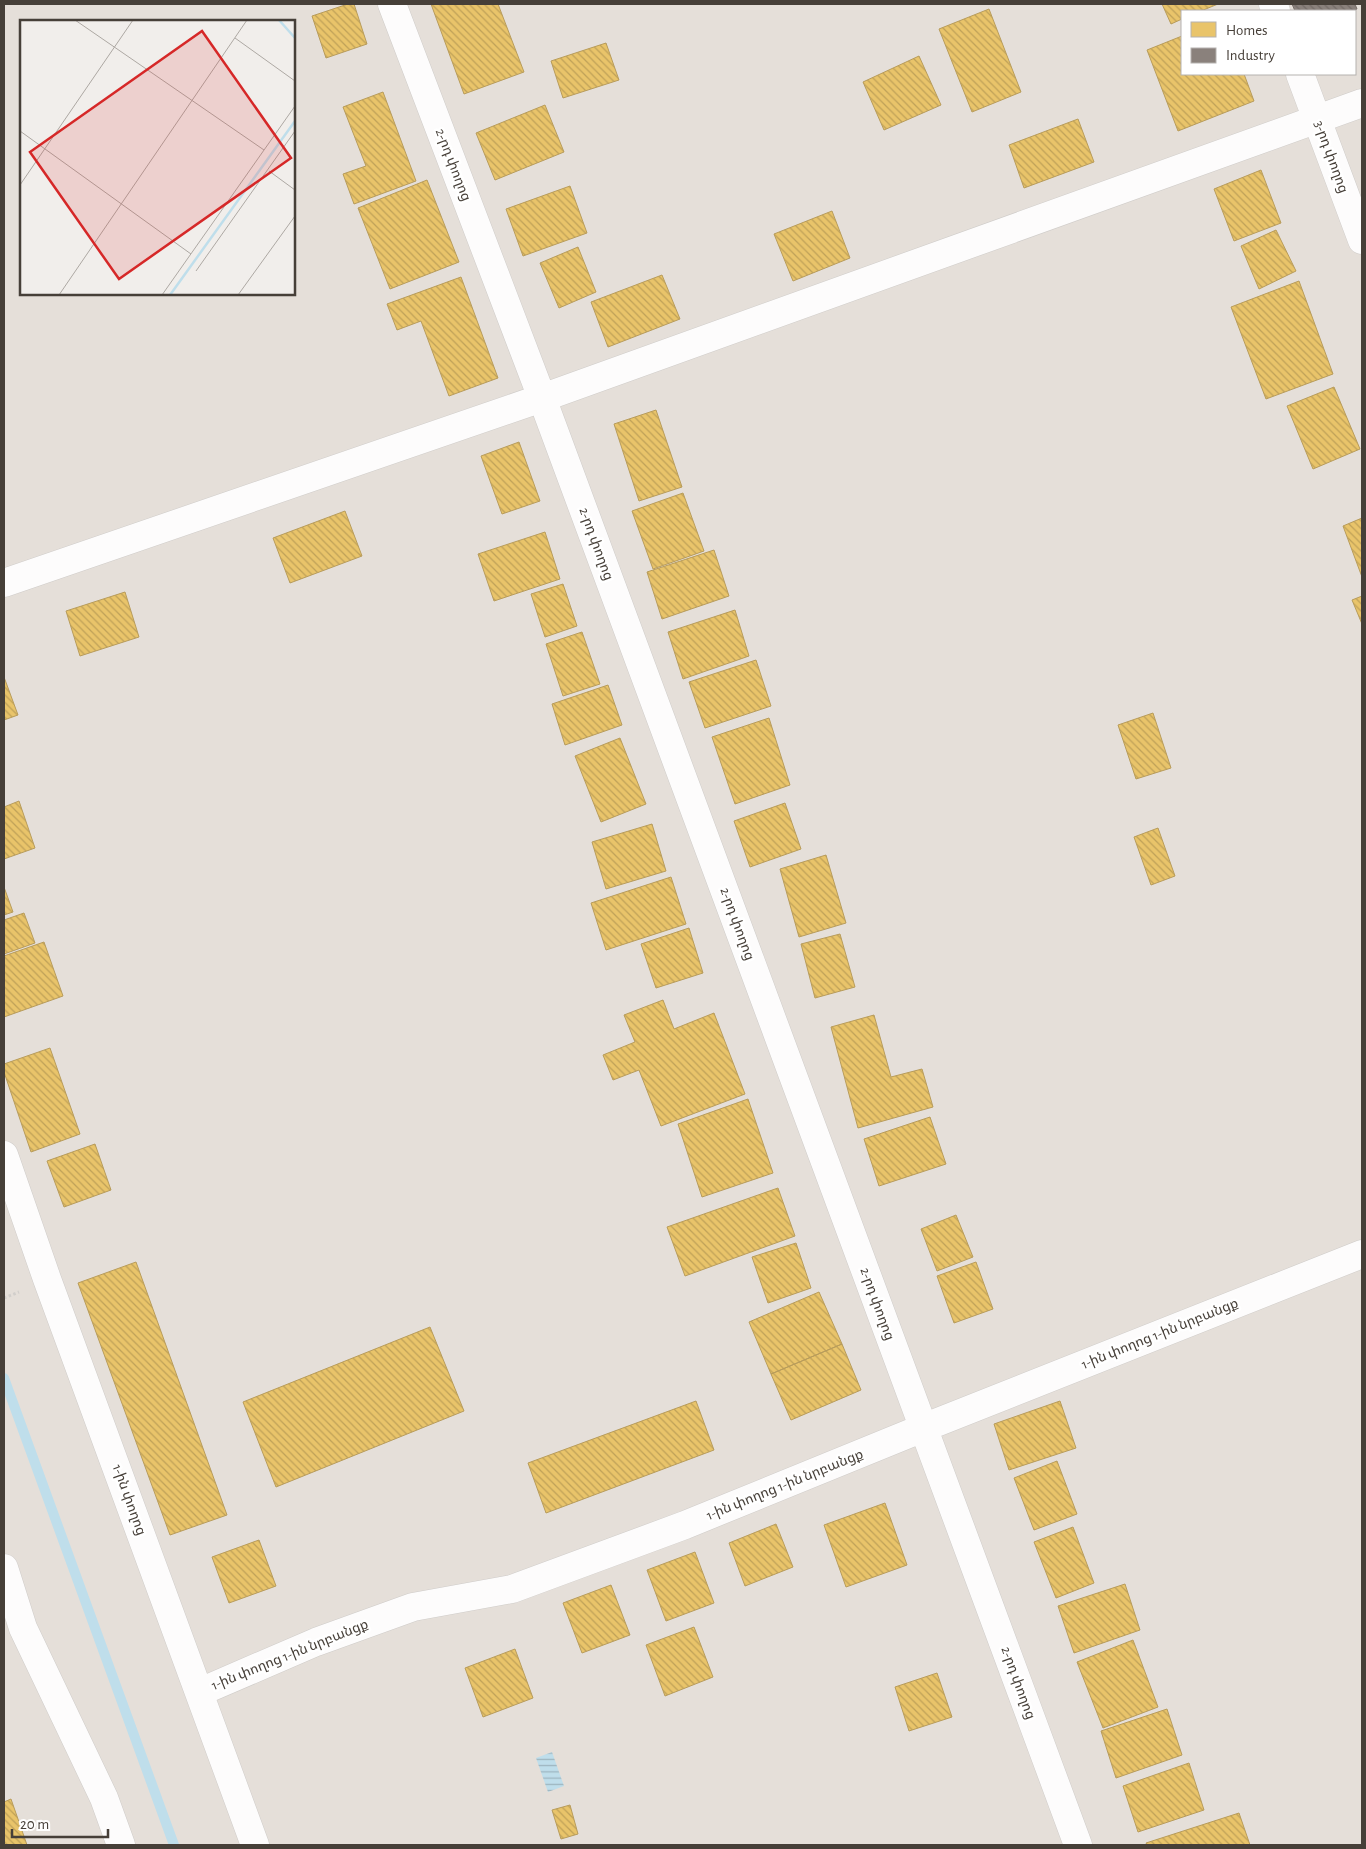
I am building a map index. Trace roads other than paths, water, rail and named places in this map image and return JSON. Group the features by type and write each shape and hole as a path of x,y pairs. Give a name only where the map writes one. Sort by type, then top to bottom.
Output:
{"street":[{"name":"2-րդ փողոց","path":"392,4 542,398 1078,1845"},
{"name":"3-րդ փողոց","path":"1300,75 1362,240"},
{"path":"4,583 542,398 1362,103"},
{"name":"1-ին փողոց","path":"4,1155 47,1279 255,1845"},
{"name":"1-ին փողոց 1-ին նրբանցք","path":"200,1692 316,1642 413,1607 512,1589 685,1525 923,1428 1362,1254"},
{"path":"4,1568 13,1631 104,1798 121,1845"}],"water":[{"path":"552,1752 564,1786 548,1792 536,1758"}],"waterway":[{"path":"4,1378 174,1845"}]}
